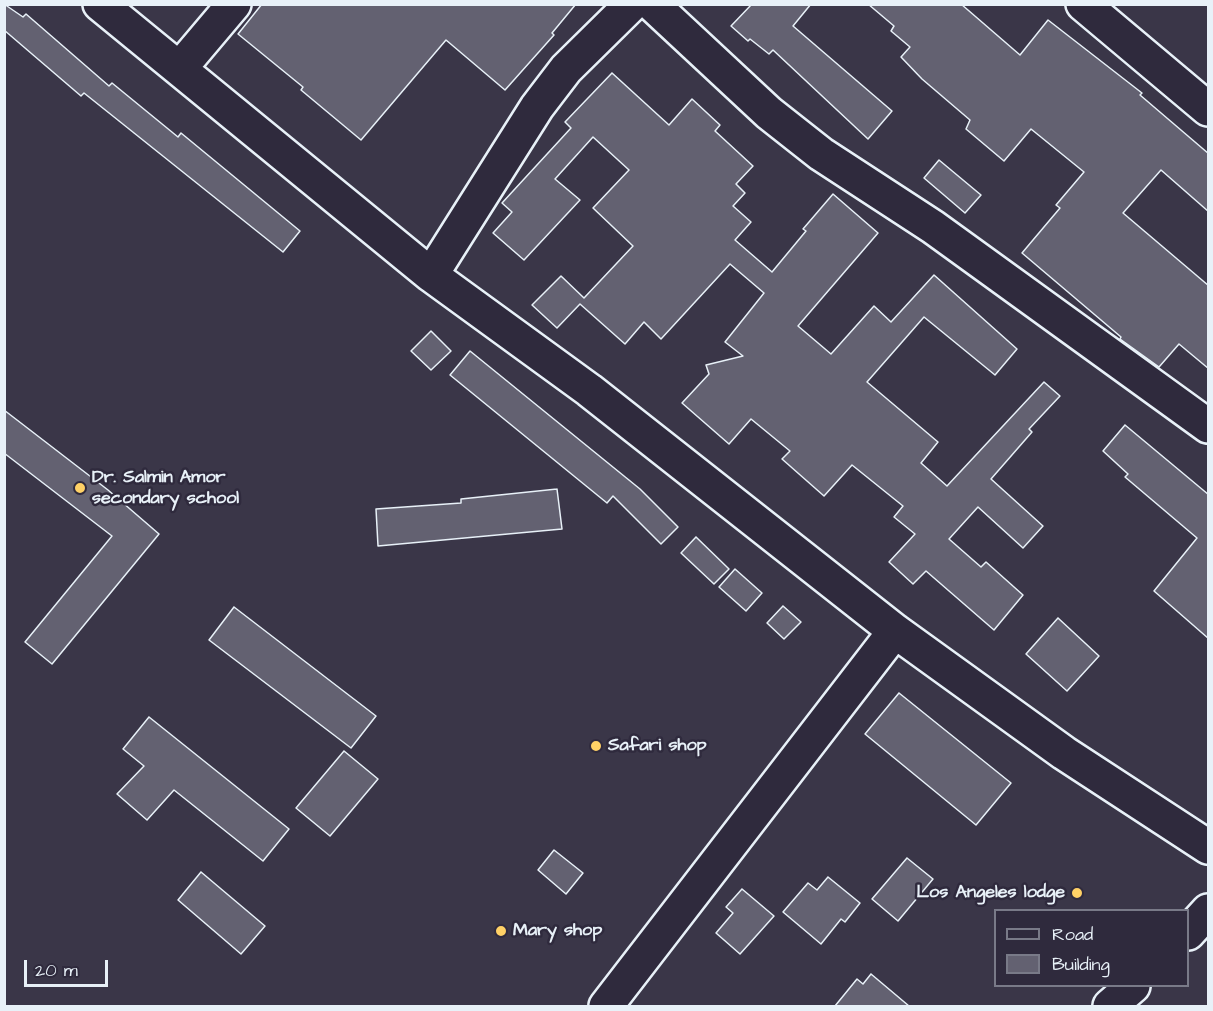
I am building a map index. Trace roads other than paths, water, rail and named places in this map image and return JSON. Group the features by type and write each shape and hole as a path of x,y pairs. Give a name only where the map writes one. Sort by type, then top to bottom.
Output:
{"street":[{"path":"100,4 431,275 589,390 895,631 1064,753 1209,847"},
{"path":"180,68 234,4"},
{"path":"431,275 537,107 566,69 632,4"},
{"path":"652,4 769,113 821,154 933,227 1209,426"},
{"path":"1084,5 1209,109"},
{"path":"606,1006 895,631"},
{"path":"1189,932 1209,911"},
{"path":"1110,1006 1132,987"}],"place":[{"name":"Dr. Salmin Amor secondary school","path":"80,488"},
{"name":"Safari shop","path":"596,746"},
{"name":"Los Angeles lodge","path":"1077,893"},
{"name":"Mary shop","path":"501,931"}]}
